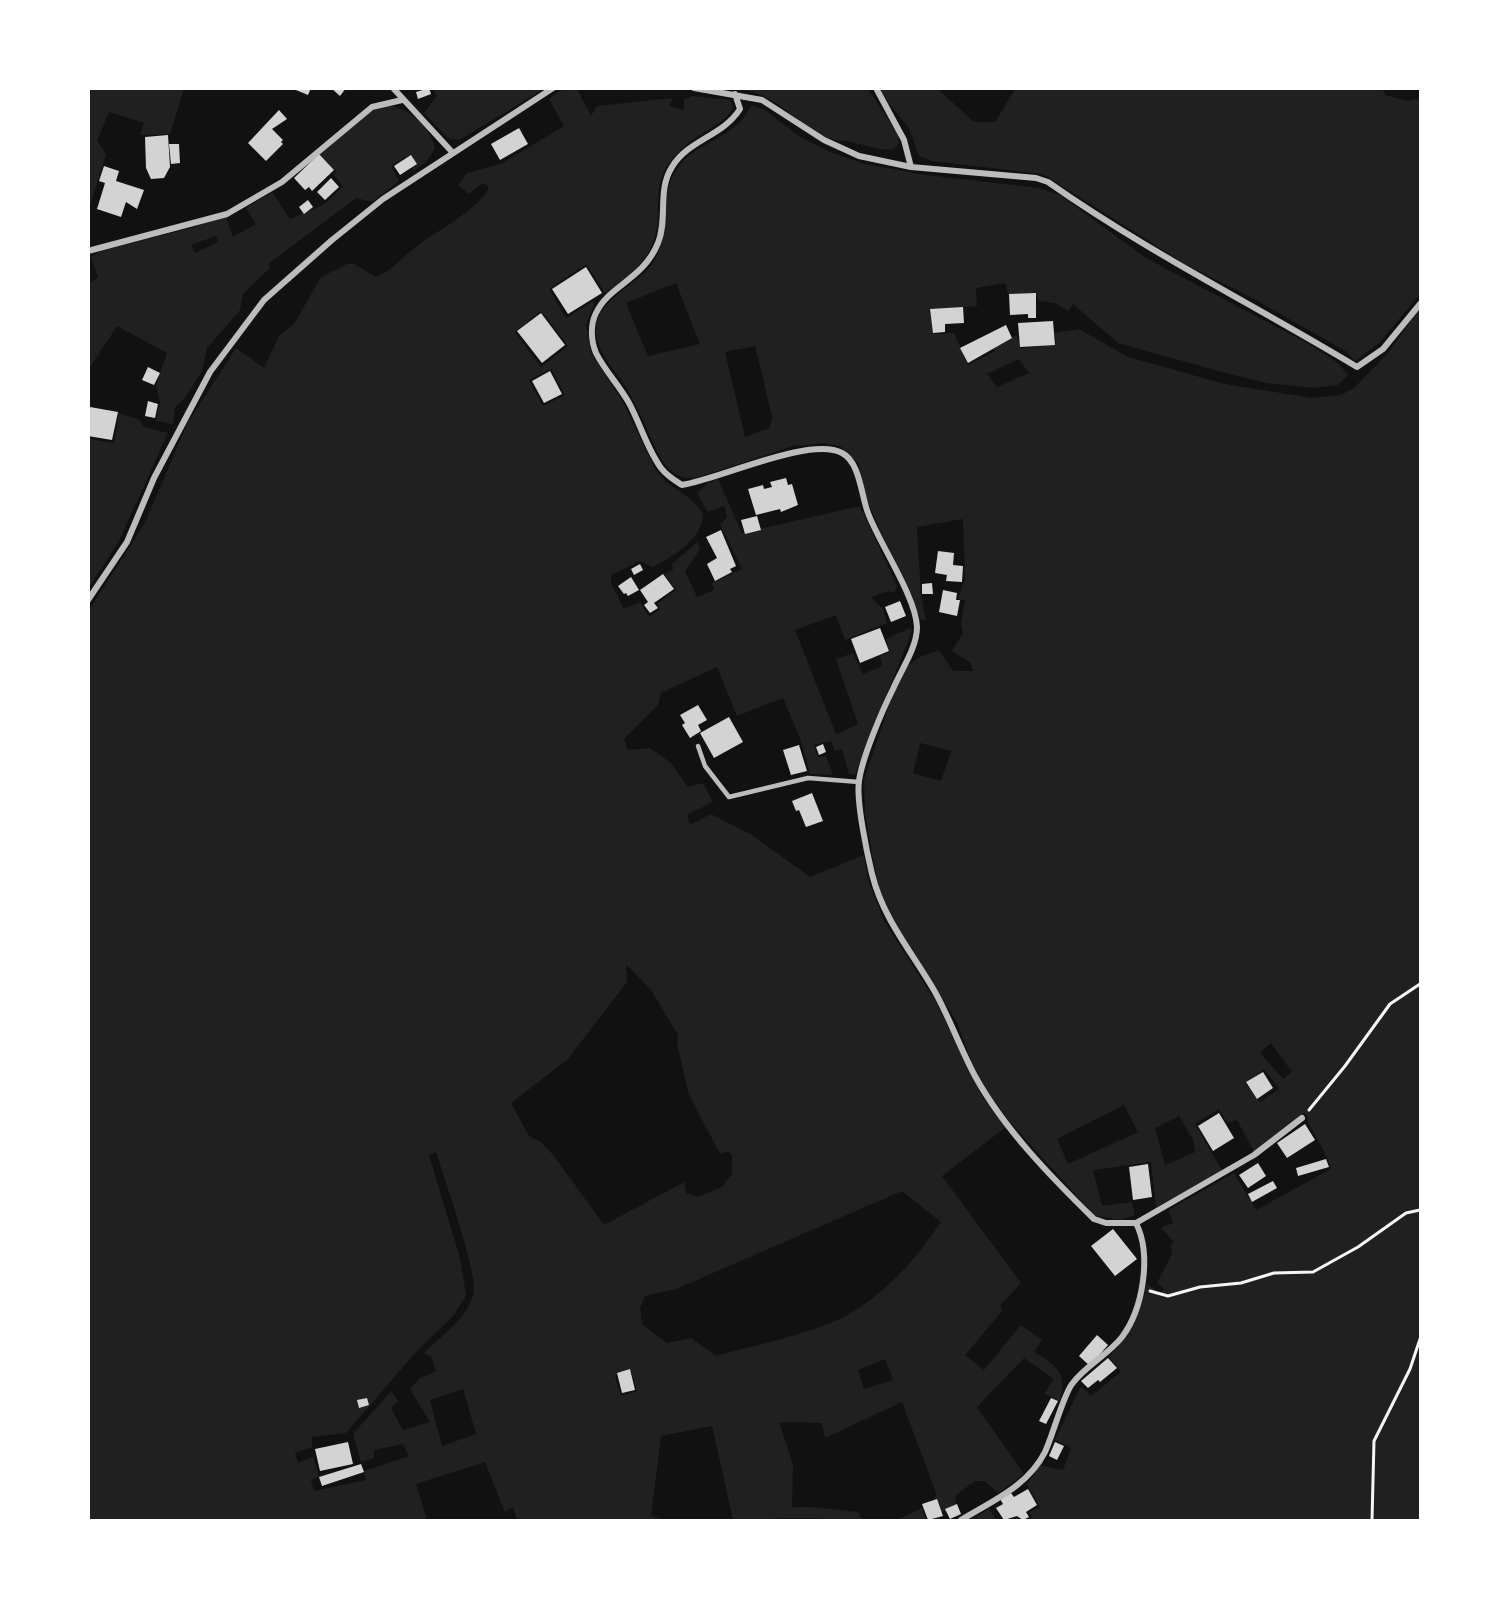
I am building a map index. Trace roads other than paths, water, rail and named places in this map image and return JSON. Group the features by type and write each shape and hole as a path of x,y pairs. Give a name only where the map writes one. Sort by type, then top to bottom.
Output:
{"street":[{"path":"393,88 402,100 432,127 453,153"},
{"path":"88,600 127,542 154,478 210,372 264,300 383,199 553,88"},
{"path":"694,88 762,100 824,140 859,156 911,167 1036,177 1048,182 1182,268 1249,303 1357,367 1383,349 1420,304"},
{"path":"876,88 904,140 911,167"},
{"path":"735,94 740,109 731,123 691,147 672,167 664,189 661,237 652,258 637,275 603,302 595,314 591,332 596,352 628,401 660,467 669,478 682,485 788,454 818,448 844,453 854,464 869,515 898,574 917,624 916,640 883,710 859,782 871,871 879,901 890,923 933,989 986,1093 1027,1146 1094,1219 1106,1223 1136,1224 1245,1161 1302,1118"},
{"path":"88,251 227,214 282,182 372,107 402,100"},
{"path":"962,1521 1025,1481 1044,1454 1072,1385 1122,1337 1136,1312 1143,1276 1142,1235 1136,1224"}],"lane":[{"path":"698,746 705,766 729,796 808,778 859,782"}]}
